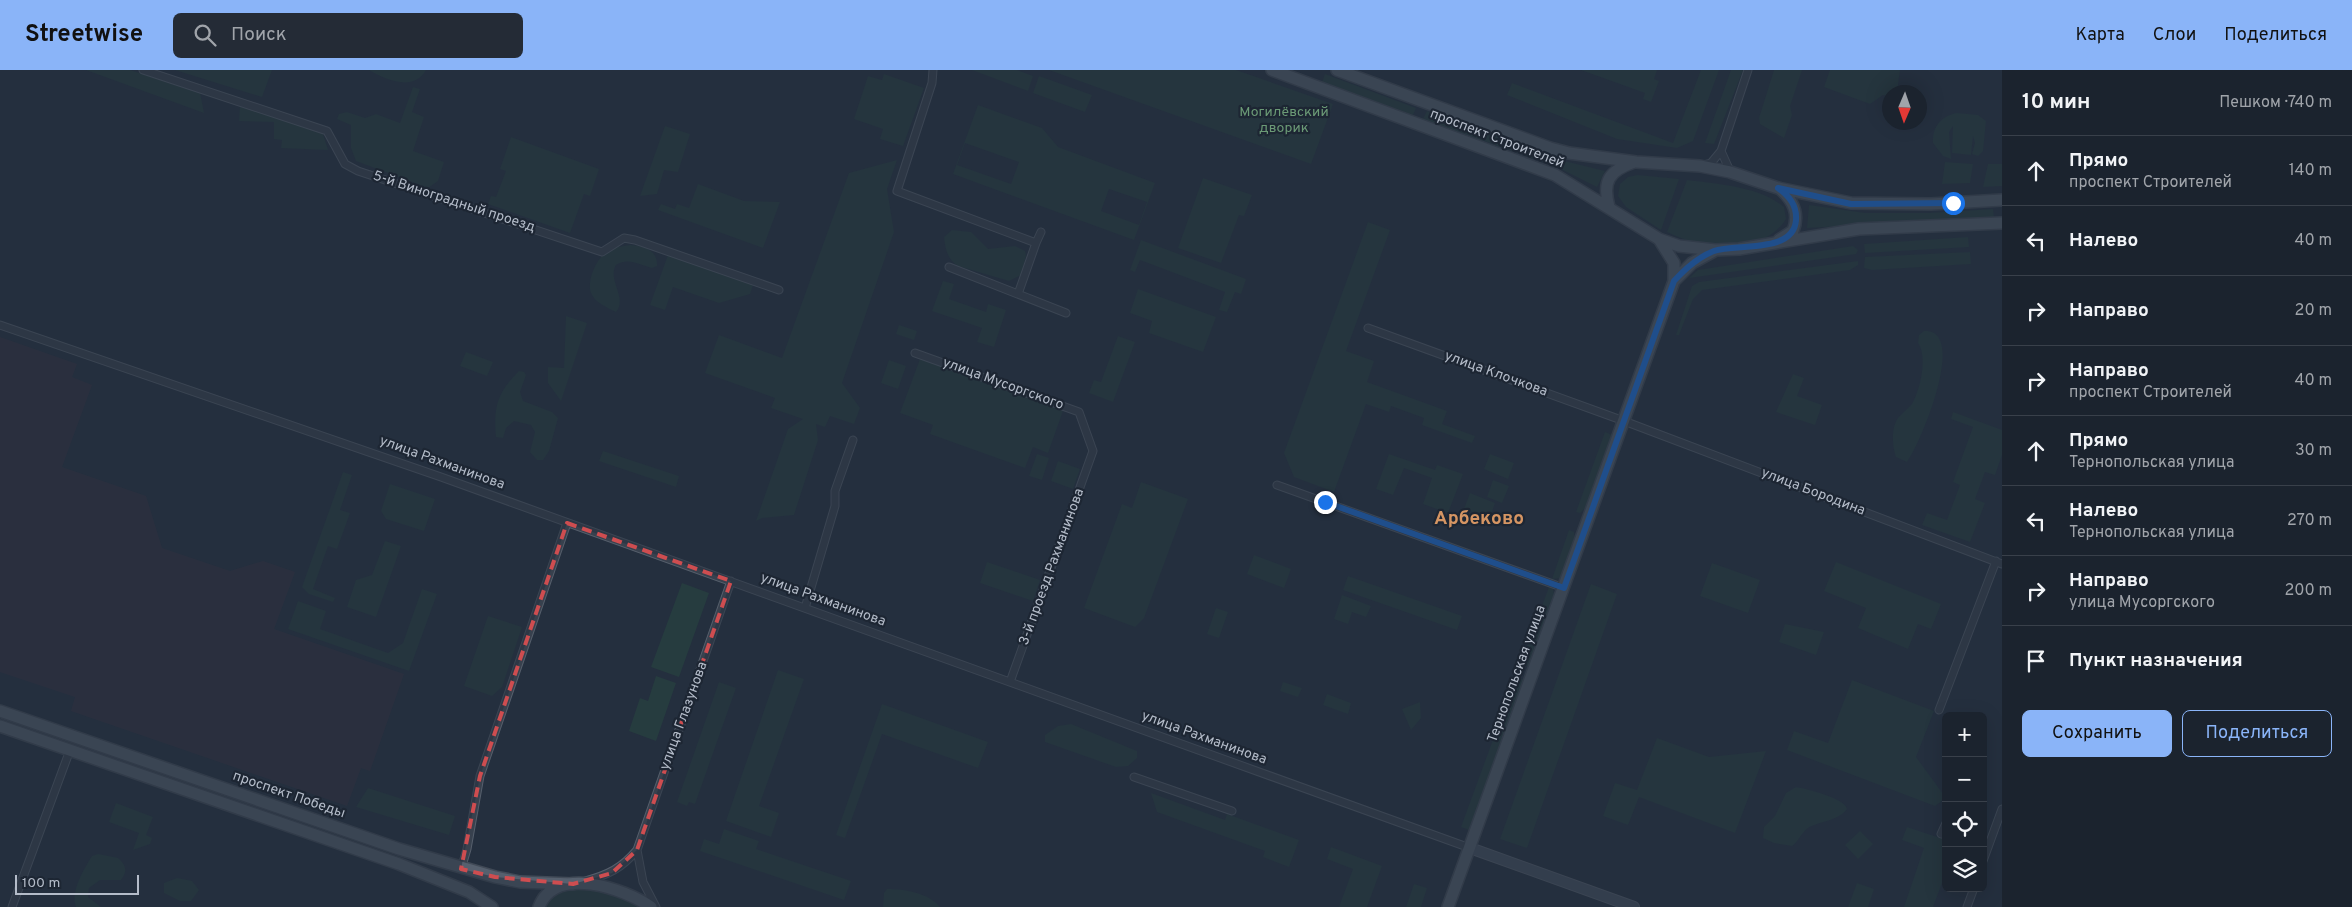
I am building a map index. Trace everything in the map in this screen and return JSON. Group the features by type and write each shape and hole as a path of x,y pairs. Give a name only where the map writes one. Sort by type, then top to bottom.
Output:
{"main road":[{"name":"проспект Строителей","path":"1272,70 1302,75 1555,175 1659,239 1679,246 1715,250 1768,244 1859,229 2002,223"},
{"name":"проспект Строителей","path":"1337,70 1550,148 1570,153 1636,162 1700,166 1730,172 1778,188 1844,202 1868,205 2002,200"},
{"path":"1609,207 1606,196 1608,179 1621,167 1636,162"},
{"path":"1768,244 1786,237 1793,231 1796,224 1794,205 1788,196 1778,188"},
{"name":"Тернопольская улица","path":"1448,907 1674,281 1674,263 1659,239"},
{"name":"Тернопольская улица","path":"1674,281 1692,263 1715,250"},
{"name":"проспект Победы","path":"0,711 398,849 461,869 520,882 596,885 615,889 640,899 651,907"},
{"name":"проспект Победы","path":"0,726 399,864 468,892 492,907"},
{"name":"улица Рахманинова","path":"1470,848 1634,907"},
{"path":"539,907 541,901 554,889 573,884"}],"street":[{"name":"5-й Виноградный проезд","path":"143,70 327,132 345,164 358,171 602,252 624,238 636,240 779,290"},
{"path":"933,70 932,83 897,190 1036,243"},
{"path":"1700,166 1711,163 1721,151 1748,70"},
{"path":"1721,151 1730,172"},
{"path":"1018,294 1040,232"},
{"path":"949,268 1066,313"},
{"name":"улица Рахманинова","path":"0,325 216,398 732,581 1470,848"},
{"name":"улица Клочкова","path":"1368,328 1624,421"},
{"name":"улица Мусоргского","path":"915,353 1079,412 1093,451"},
{"name":"улица Бородина","path":"1624,421 1999,562"},
{"path":"805,608 835,506 835,491 852,440"},
{"name":"3-й проезд Рахманинова","path":"1010,682 1093,451"},
{"path":"1277,485 1564,588"},
{"path":"461,869 467,849 480,776 567,523"},
{"path":"1939,710 1999,562"},
{"name":"улица Глазунова","path":"573,884 612,873 626,862 636,850 732,581"},
{"path":"12,907 70,750"},
{"path":"1134,777 1232,811"},
{"path":"1987,850 2002,809"},
{"path":"636,850 643,882 656,907"},
{"path":"1967,907 1973,892"}],"highlighted area":[{"path":"567,523 731,581 637,850 612,873 573,884 495,877 461,869 480,776"}],"shaded area":[{"path":"0,337 77,364 72,377 92,385 62,467 146,496 162,548 230,571 263,561 295,572 274,629 404,674 370,771 361,768 347,806 71,711 75,697 0,672"}],"green space":[{"path":"86,70 130,70 200,93 204,113"},
{"path":"175,70 272,70 262,97"},
{"path":"369,70 426,70 421,77 414,81 399,82"},
{"path":"972,70 1017,70 1033,76 1028,91"},
{"name":"Могилёвский дворик","path":"1049,70 1236,70 1333,104 1311,164"},
{"path":"1581,70 1657,70 1654,79 1659,81 1651,102 1643,99 1645,93"},
{"path":"1701,70 1719,70 1693,141 1677,148 1617,139 1507,95 1512,83 1673,143"},
{"path":"1731,70 1743,70 1714,144 1705,143"},
{"path":"1774,70 1802,70 1790,106 1792,115 1784,138 1760,124 1759,118"},
{"path":"1830,70 1900,70 1898,85 1882,85 1882,96 1870,104 1824,87"},
{"path":"884,74 924,88 903,146 880,139 883,129 854,119 868,76 882,80"},
{"path":"1325,74 1416,108 1413,115 1322,82"},
{"path":"1039,76 1092,95 1085,112 1033,93"},
{"path":"413,87 420,89 412,112 424,117 413,151 444,162 438,181 428,188 356,161 351,148 351,125 337,119 339,114 347,112 365,118 376,114 400,123"},
{"path":"978,105 1042,128 1058,147 1155,183 1134,240 953,174","holes":["965,143 1019,162 1011,184 957,165","1109,189 1147,202 1139,225 1101,211"]},
{"path":"240,106 323,134 328,150 281,148 282,140 274,139 274,122 239,121"},
{"path":"1427,111 1560,160 1605,171 1597,187 1557,167 1423,119"},
{"path":"1951,114 1978,115 1986,121 1983,151 1978,156 1972,154 1975,143 1973,136 1971,155 1952,153 1953,126 1949,132 1951,159 1943,156 1933,143 1934,132 1939,123"},
{"path":"665,126 690,134 678,172 664,170 657,194 640,196"},
{"path":"511,137 599,169 590,196 584,194 570,233 488,204 491,196 496,197 506,171 500,169"},
{"path":"897,160 887,189 894,232 842,383 860,408 854,424 830,416 825,427 816,424 818,440 794,515 762,518 756,521 788,429 803,419 771,408 775,398 705,373 719,335 782,358 849,173"},
{"path":"1945,162 1973,164 1970,183 1942,184"},
{"path":"1988,164 2002,164 2002,186 1983,187"},
{"path":"1638,175 1679,179 1661,230 1626,207 1618,196 1620,184 1628,177"},
{"path":"1203,178 1252,195 1244,216 1239,215 1221,263 1178,248"},
{"path":"1687,180 1737,187 1763,194 1784,207 1786,219 1775,231 1762,240 1747,245 1714,246 1681,238 1667,232"},
{"path":"698,184 744,201 780,202 763,248 658,210 661,204 675,209 677,204 689,208"},
{"path":"1809,205 1865,213 1928,213 1993,209 1994,218 1807,228"},
{"path":"1368,222 1390,230 1346,351 1374,361 1367,382 1447,411 1442,424 1475,436 1472,443 1422,425 1424,418 1391,406 1389,412 1366,404 1334,492 1294,477 1284,453"},
{"path":"952,230 971,232 988,249 1015,246 1025,251 1026,256 1021,275 1009,281 958,266 949,257 944,241 944,237"},
{"path":"1968,237 1969,247 1865,253 1864,244"},
{"path":"1141,240 1246,279 1241,294 1235,292 1227,312 1219,310 1225,292 1140,260 1135,272 1130,270"},
{"path":"630,245 640,246 653,253 657,266 652,268 634,262 616,265 614,277 620,301 616,312 595,300 591,293 590,281 594,268 606,252 613,248"},
{"path":"1853,246 1858,250 1856,254 1689,278 1698,270"},
{"path":"1970,252 1971,264 1872,270 1864,268 1865,257"},
{"path":"668,255 753,285 750,294 719,303 673,287 665,310 650,305"},
{"path":"1858,261 1858,265 1850,270 1702,290 1693,299 1679,335 1676,335 1692,286 1699,282"},
{"path":"943,281 954,284 949,299 986,312 988,304 1006,310 994,347 977,342 982,328 932,311"},
{"path":"1138,289 1216,317 1203,352 1149,333 1152,321 1130,313"},
{"path":"566,316 587,323 561,401 548,383 548,367 564,368"},
{"path":"899,325 917,331 914,340 896,334"},
{"path":"1924,331 1937,335 1942,348 1942,367 1930,412 1907,462 1896,457 1893,432 1898,418 1912,404 1918,391 1923,365 1921,349 1918,343 1919,335"},
{"path":"1118,336 1135,342 1113,402 1089,393 1094,380 1101,382"},
{"path":"466,352 493,362 487,376 460,366"},
{"path":"920,359 1063,411 1048,453 1033,447 1025,468 930,434 933,425 900,413"},
{"path":"889,360 906,366 898,389 881,383"},
{"path":"519,371 524,372 526,375 520,392 523,401 552,412 558,418 549,451 543,460 537,460 530,452 535,432 531,425 514,421 506,428 503,438 496,437 495,417 498,400 506,386"},
{"path":"1793,374 1804,378 1797,396 1822,405 1815,425 1776,412"},
{"path":"1953,412 2002,430 2002,455 1995,475 1985,472 1975,499 1985,503 1970,542 1922,525 1927,513 1947,520 1960,485 1953,482 1973,427 1951,419"},
{"path":"1605,432 1612,435 1586,507 1580,513 1576,512"},
{"path":"603,451 679,476 676,487 599,461"},
{"path":"1037,454 1049,458 1042,480 1029,476"},
{"path":"1389,454 1435,470 1437,465 1463,474 1448,513 1423,504 1432,478 1404,468 1393,495 1376,489"},
{"path":"1490,454 1514,463 1508,479 1484,469"},
{"path":"1058,461 1080,469 1073,489 1051,481"},
{"path":"343,472 352,475 340,510 350,513 337,549 328,546 313,589 335,598 333,602 309,594 302,587"},
{"path":"1493,480 1509,486 1502,503 1487,497"},
{"path":"1141,482 1188,499 1144,618 1135,627 1084,608 1122,504 1132,508"},
{"path":"390,484 435,499 424,531 386,519 381,511"},
{"path":"1470,493 1495,503 1490,518 1464,509"},
{"path":"1569,530 1574,532 1575,543 1562,578 1552,579"},
{"path":"385,541 401,546 376,617 347,607 356,580 372,575"},
{"path":"1254,555 1291,569 1284,588 1247,574"},
{"path":"987,562 1040,580 1033,601 980,583"},
{"path":"1836,562 1941,604 1931,629 1918,624 1908,649 1858,628 1866,608 1824,591"},
{"path":"1712,563 1760,580 1748,613 1700,596"},
{"path":"1348,576 1462,616 1457,630 1343,590"},
{"path":"682,583 709,593 679,677 651,667"},
{"path":"1591,584 1617,594 1527,848 1500,839"},
{"path":"1549,587 1553,589 1554,595 1528,666 1521,663"},
{"path":"422,589 437,594 409,671 288,629 298,601 326,611 320,629 388,653 403,643"},
{"path":"1342,595 1371,606 1366,617 1352,612 1348,624 1334,619"},
{"path":"1216,608 1228,612 1219,638 1207,634"},
{"path":"488,616 522,627 502,687 492,696 464,686"},
{"path":"1785,624 1824,632 1816,655 1779,642"},
{"path":"778,670 804,679 759,806 779,813 771,837 726,821"},
{"path":"656,676 676,683 656,741 629,731 640,698 648,701"},
{"path":"1516,677 1524,680 1469,830 1461,827"},
{"path":"1852,680 1934,711 1916,757 1942,793 1942,801 1935,806 1787,750 1794,731 1828,743"},
{"path":"719,682 736,688 695,804 689,802 687,806 677,802"},
{"path":"1283,682 1302,688 1298,697 1280,691"},
{"path":"1327,694 1351,703 1348,714 1323,705"},
{"path":"1420,702 1421,718 1411,730 1402,709"},
{"path":"882,704 988,742 978,768 882,734 845,838 836,835"},
{"path":"1071,724 1137,751 1137,758 1128,766 1116,767 1045,742 1045,735 1058,726"},
{"path":"1657,738 1709,757 1766,751 1735,833 1639,797 1628,825 1603,816 1615,783 1637,790"},
{"path":"1796,787 1840,801 1847,809 1834,819 1808,828 1792,846 1774,843 1763,838 1764,827 1775,816 1786,793"},
{"path":"368,788 455,816 449,835 356,807"},
{"path":"1151,793 1225,820 1227,814 1299,840 1289,867 1263,857 1265,851 1157,812"},
{"path":"116,803 153,817 146,835 152,838 150,844 133,850 139,833 109,822"},
{"path":"1907,827 1942,839 1942,883 1933,907 1904,907 1924,848 1902,840"},
{"path":"724,829 759,841 756,849 851,881 844,900 700,851 704,839 719,844"},
{"path":"1860,831 1873,844 1858,859 1845,845"},
{"path":"1331,847 1382,866 1367,907 1339,907 1353,869 1327,859"},
{"path":"98,854 118,858 123,863 125,874 121,880 100,880 89,888 88,897 101,907 76,907 76,888 92,856"},
{"path":"177,878 192,881 199,890 191,901 180,901 164,893 164,883"},
{"path":"1857,883 1874,889 1868,907 1848,907"},
{"path":"1414,884 1427,888 1421,907 1406,907"},
{"path":"573,889 591,890 608,894 624,899 639,907 547,907 551,899 557,894"},
{"path":"887,889 923,895 940,907 883,907 884,893"}],"district":[{"name":"Арбеково","path":"1479,519"}],"route":[{"path":"1325,502 1564,588 1674,281 1682,272 1692,263 1715,250 1739,249 1768,244 1786,237 1793,231 1796,224 1794,205 1788,196 1778,188 1851,204 1953,203"}]}
